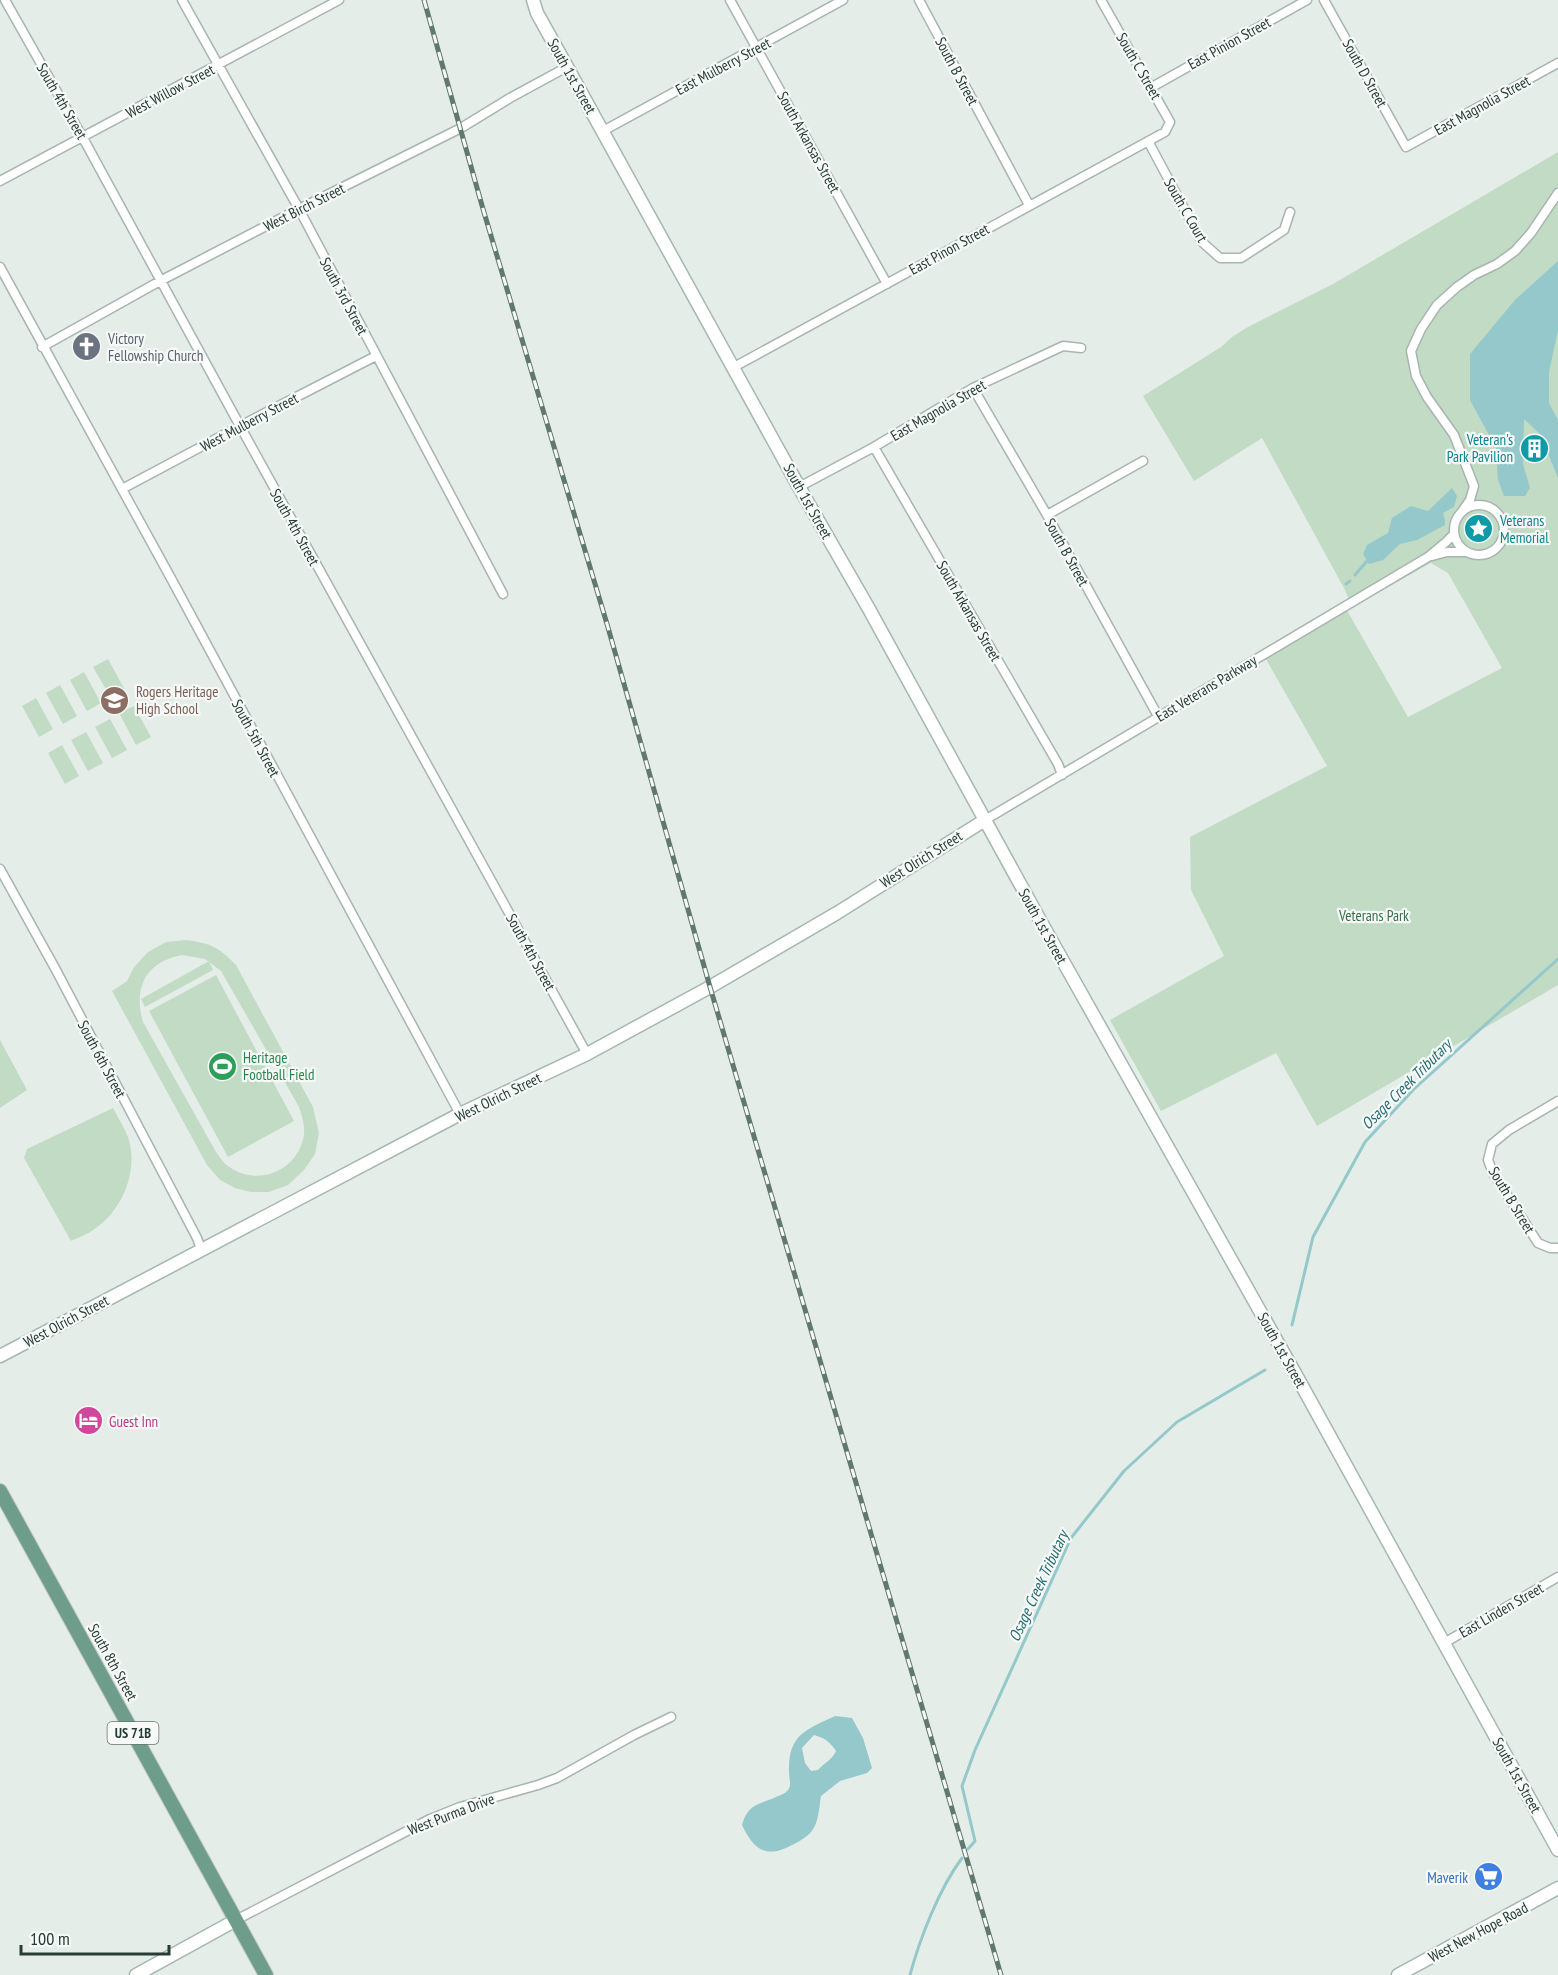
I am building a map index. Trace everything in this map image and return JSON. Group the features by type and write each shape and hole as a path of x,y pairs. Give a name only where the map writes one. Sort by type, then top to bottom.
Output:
{"main road":[{"name":"South 8th Street","path":"0,1491 266,1975"}],"street":[{"name":"South 4th Street","path":"4,0 83,138 160,282 587,1054"},
{"name":"South 3rd Street","path":"182,0 299,209 503,594"},
{"name":"West Willow Street","path":"0,180 83,138 339,0"},
{"name":"South 1st Street","path":"533,0 537,13 567,68 799,487 869,609 1558,1850"},
{"name":"South Arkansas Street","path":"730,0 887,284"},
{"name":"East Mulberry Street","path":"603,131 843,0"},
{"name":"South B Street","path":"919,0 1029,205"},
{"name":"South C Street","path":"1101,0 1170,122 1165,132"},
{"name":"East Pinion Street","path":"1152,87 1307,0"},
{"name":"South D Street","path":"1324,0 1406,147"},
{"name":"East Magnolia Street","path":"1406,147 1558,63"},
{"name":"West Birch Street","path":"42,347 299,209 461,128 510,98 567,68"},
{"name":"East Pinon Street","path":"734,367 1165,132"},
{"name":"South C Court","path":"1148,141 1202,242 1220,258 1241,258 1284,230 1290,212"},
{"path":"1486,506 1474,489 1454,435 1427,397 1416,376 1411,351 1421,329 1437,305 1457,287 1515,251 1531,233 1558,193"},
{"name":"South 5th Street","path":"0,267 460,1114"},
{"name":"East Magnolia Street","path":"799,487 874,447 973,388 1063,345 1081,348"},
{"name":"West Mulberry Street","path":"122,489 376,356"},
{"name":"South B Street","path":"973,388 1047,515 1158,716"},
{"name":"South Arkansas Street","path":"874,447 1062,775"},
{"path":"1047,515 1143,461"},
{"name":"East Veterans Parkway","path":"986,820 1428,556 1454,534 1457,517 1464,510 1474,489"},
{"path":"1464,510 1478,505 1486,506"},
{"name":"East Veterans Parkway","path":"1428,556 1447,552 1466,552 1476,555 1491,552 1504,534 1502,519 1498,513 1486,506"},
{"path":"1454,534 1460,547 1466,552"},
{"name":"West Olrich Street","path":"0,1356 460,1114 587,1054 710,987 828,918 986,820"},
{"name":"South 6th Street","path":"0,869 56,969 201,1249"},
{"name":"South B Street","path":"1554,1248 1538,1243 1493,1173 1488,1160 1492,1144 1509,1130 1558,1101"},
{"name":"East Linden Street","path":"1444,1643 1558,1577"},
{"name":"West Purma Drive","path":"236,1920 430,1819 460,1807 557,1778 670,1717"},
{"name":"West New Hope Road","path":"1398,1975 1558,1888"},
{"path":"136,1975 236,1920"}],"green space":[{"name":"Veterans Park","path":"1558,152 1558,985 1317,1126 1276,1053 1161,1111 1110,1020 1224,956 1191,890 1190,837 1327,766 1263,654 1345,607 1408,717 1502,668 1448,573 1431,563 1352,607 1345,590 1262,438 1194,481 1143,396 1221,347 1246,328 1333,284"},
{"path":"108,659 125,690 111,698 93,667"},
{"path":"84,672 101,703 87,711 70,680"},
{"path":"60,685 77,716 63,724 46,693"},
{"path":"36,698 53,729 39,737 22,706"},
{"path":"134,706 151,737 136,745 119,713"},
{"path":"110,719 127,750 112,758 95,727"},
{"path":"86,732 103,763 88,771 71,740"},
{"path":"62,745 79,776 65,784 48,753"},
{"path":"186,940 208,944 219,950 236,965 313,1107 319,1133 315,1154 304,1170 288,1185 269,1192 251,1192 235,1188 220,1180 207,1165 112,991 127,981 134,967 148,952 166,942","holes":["182,955 205,959 221,971 300,1110 304,1131 300,1147 294,1158 275,1172 251,1175 239,1172 223,1162 143,1022 140,1009 141,987 151,970 159,963"]},
{"path":"209,961 213,970 145,1007 141,999"},
{"name":"Heritage Football Field","path":"216,975 294,1121 228,1157 149,1011"},
{"path":"0,1040 27,1090 0,1108"},
{"path":"113,1108 128,1137 131,1149 130,1175 121,1199 106,1220 90,1232 71,1241 24,1158 27,1149"}],"water":[{"path":"1558,261 1558,330 1549,372 1549,403 1558,420 1558,478 1540,434 1524,419 1523,464 1530,488 1525,496 1504,496 1498,480 1496,448 1470,400 1470,354 1515,300"},
{"path":"1452,488 1457,496 1454,507 1443,513 1445,525 1417,540 1400,544 1383,560 1369,564 1363,554 1367,545 1388,533 1392,518 1411,506 1428,511"},
{"path":"835,1716 852,1718 863,1738 872,1768 867,1773 840,1781 821,1796 816,1824 805,1838 783,1849 762,1850 751,1841 747,1834 742,1825 744,1818 755,1806 788,1790 789,1760 795,1742 807,1730","holes":["814,1735 832,1745 836,1751 831,1759 818,1770 811,1771 805,1763 802,1748"]}],"waterway":[{"path":"1355,575 1367,561"},
{"path":"1346,584 1350,581"},
{"name":"Osage Creek Tributary","path":"1292,1325 1313,1237 1365,1142 1414,1089 1558,959"},
{"name":"Osage Creek Tributary","path":"968,1849 975,1841 962,1786 975,1750 1071,1538 1124,1471 1177,1422 1265,1370"},
{"name":"Osage Creek Tributary","path":"910,1975 931,1914 962,1858"}],"railway":[{"path":"424,0 483,209 607,624 710,987 1001,1975"}],"place":[{"name":"Victory Fellowship Church","path":"87,347"},
{"name":"Veteran's Park Pavilion","path":"1534,448"},
{"name":"Veterans Memorial","path":"1479,529"},
{"name":"Rogers Heritage High School","path":"115,700"},
{"name":"Heritage Football Field","path":"222,1066"},
{"name":"Guest Inn","path":"88,1421"},
{"name":"Maverik","path":"1489,1877"}]}
